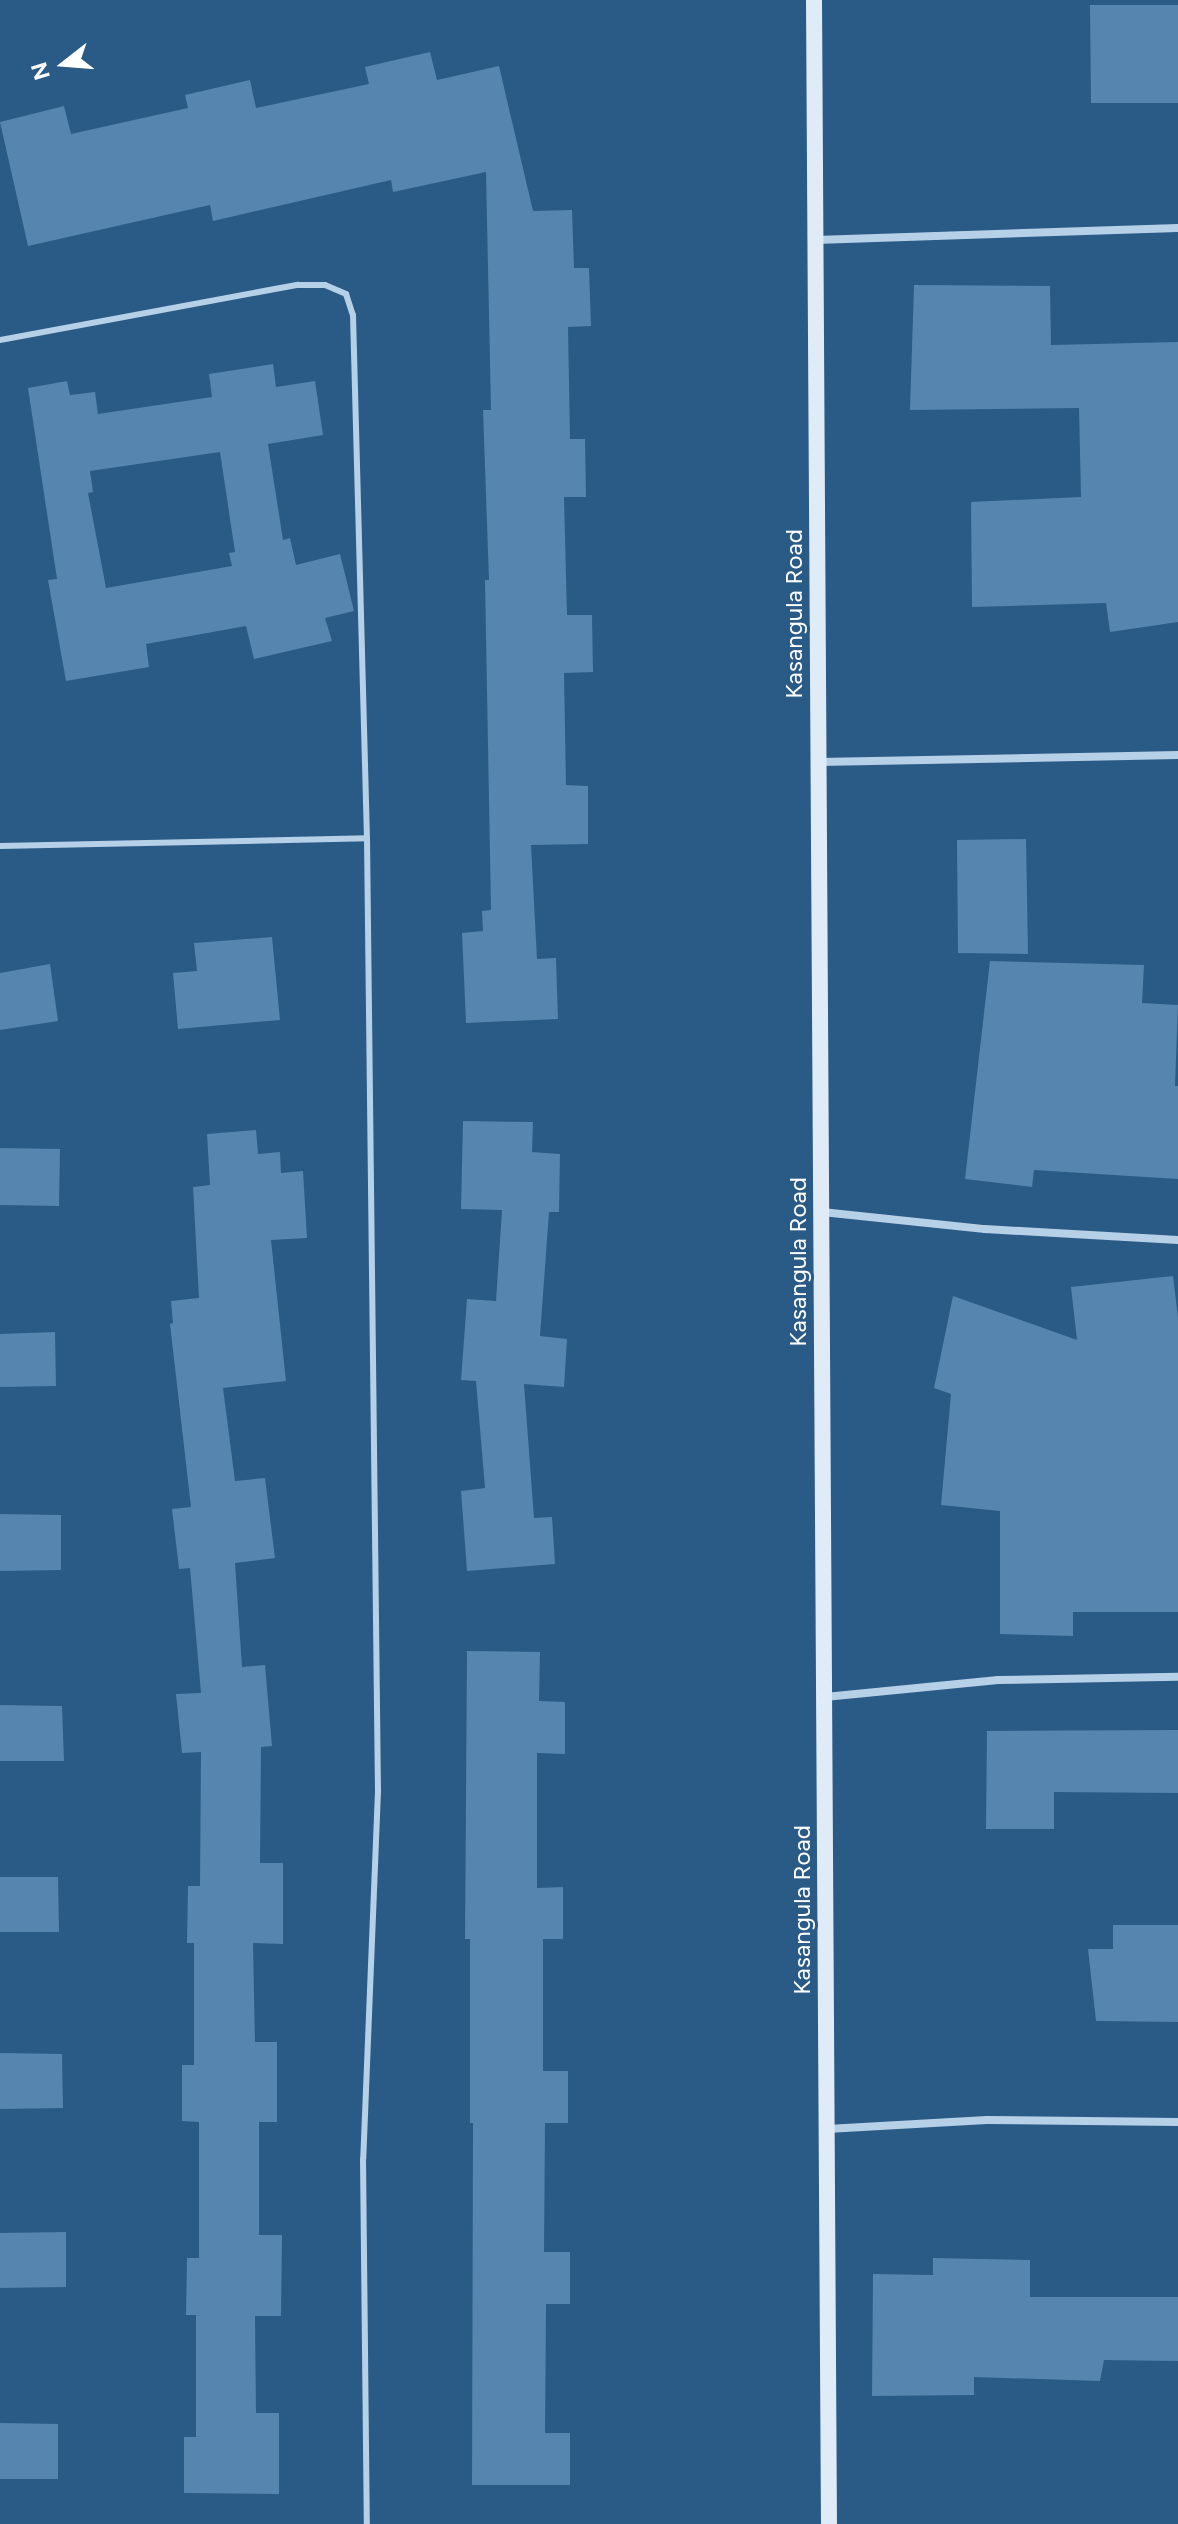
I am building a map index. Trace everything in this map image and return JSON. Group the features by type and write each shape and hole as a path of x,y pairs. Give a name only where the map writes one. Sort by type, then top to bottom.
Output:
{"main road":[{"name":"Kasangula Road","path":"814,0 829,2524"}],"street":[{"path":"816,240 1178,228"},
{"path":"819,762 1178,755"},
{"path":"822,1212 985,1229 1178,1240"},
{"path":"825,1697 998,1680 1178,1677"},
{"path":"827,2129 987,2120 1178,2122"}],"lane":[{"path":"0,340 298,285 325,285 346,294 353,315 367,838 378,1791 363,2159 367,2524"},
{"path":"0,846 367,838"}],"building":[{"path":"1090,5 1178,5 1178,103 1091,103"},
{"path":"430,52 437,80 499,66 533,211 572,210 574,268 589,268 591,326 568,327 570,439 585,439 586,497 564,497 567,615 592,615 593,672 564,673 566,785 588,786 588,844 531,845 537,959 556,958 558,1019 466,1023 462,933 483,931 482,911 491,910 485,580 489,580 483,410 491,410 486,172 393,192 391,180 213,221 210,205 28,246 0,122 64,106 71,134 188,108 185,95 250,80 256,108 369,84 365,67"},
{"path":"914,285 1050,286 1051,345 1178,342 1178,622 1110,632 1106,603 972,607 971,502 1081,497 1079,408 910,410"},
{"path":"273,364 276,387 315,381 323,435 268,444 283,540 290,538 296,565 340,554 354,611 325,618 332,641 254,659 246,626 146,644 149,667 66,681 48,580 57,579 28,388 67,381 70,395 95,392 98,414 212,397 209,374","holes":["220,452 235,552 229,553 232,566 106,588 88,493 93,492 90,471"]},
{"path":"1026,839 1028,954 958,953 957,840"},
{"path":"272,937 280,1020 178,1029 173,973 197,971 194,943"},
{"path":"990,961 1144,965 1142,1003 1178,1005 1175,1086 1178,1086 1178,1179 1034,1170 1032,1187 965,1179"},
{"path":"50,964 58,1021 0,1030 0,973"},
{"path":"463,1121 533,1122 532,1152 560,1154 559,1212 549,1212 540,1336 567,1339 564,1387 524,1384 534,1518 552,1517 555,1564 467,1571 461,1491 485,1488 476,1381 461,1380 467,1299 496,1301 502,1210 461,1209"},
{"path":"256,1130 258,1154 280,1152 281,1173 303,1171 307,1238 271,1240 286,1381 223,1388 235,1481 265,1478 275,1558 235,1563 242,1667 265,1665 272,1746 261,1747 260,1863 283,1863 283,1944 253,1943 255,2042 277,2042 277,2122 259,2122 259,2235 282,2235 281,2316 255,2316 256,2413 279,2413 279,2494 184,2493 184,2437 196,2437 196,2315 186,2315 187,2258 199,2258 199,2122 182,2121 182,2065 194,2065 194,1943 187,1943 188,1886 200,1886 201,1752 182,1753 176,1694 201,1693 190,1568 179,1569 172,1509 191,1507 170,1324 173,1323 171,1301 199,1298 193,1187 210,1185 207,1134"},
{"path":"0,1148 60,1149 59,1206 0,1205"},
{"path":"1173,1276 1178,1318 1178,1612 1073,1612 1073,1636 1000,1634 1000,1511 941,1505 951,1394 934,1388 953,1296 1077,1340 1071,1287"},
{"path":"55,1332 56,1386 0,1387 0,1334"},
{"path":"0,1514 61,1515 61,1570 0,1571"},
{"path":"467,1651 540,1652 539,1701 565,1702 565,1754 537,1753 537,1888 563,1887 563,1939 543,1939 543,2071 568,2071 568,2123 545,2123 544,2252 570,2252 570,2304 546,2304 545,2433 570,2433 570,2485 472,2485 473,2123 470,2123 470,1939 465,1939"},
{"path":"0,1705 62,1706 64,1761 0,1761"},
{"path":"1178,1730 1178,1793 1054,1792 1054,1829 986,1829 987,1731"},
{"path":"0,1877 58,1877 59,1932 0,1932"},
{"path":"1113,1925 1178,1925 1178,2022 1096,2021 1088,1949 1113,1949"},
{"path":"0,2053 62,2054 63,2108 0,2109"},
{"path":"66,2232 66,2287 0,2288 0,2233"},
{"path":"933,2258 1030,2260 1030,2297 1178,2297 1178,2361 1104,2360 1100,2381 974,2377 974,2395 872,2396 873,2274 933,2275"},
{"path":"0,2423 58,2424 58,2479 0,2479"}]}
